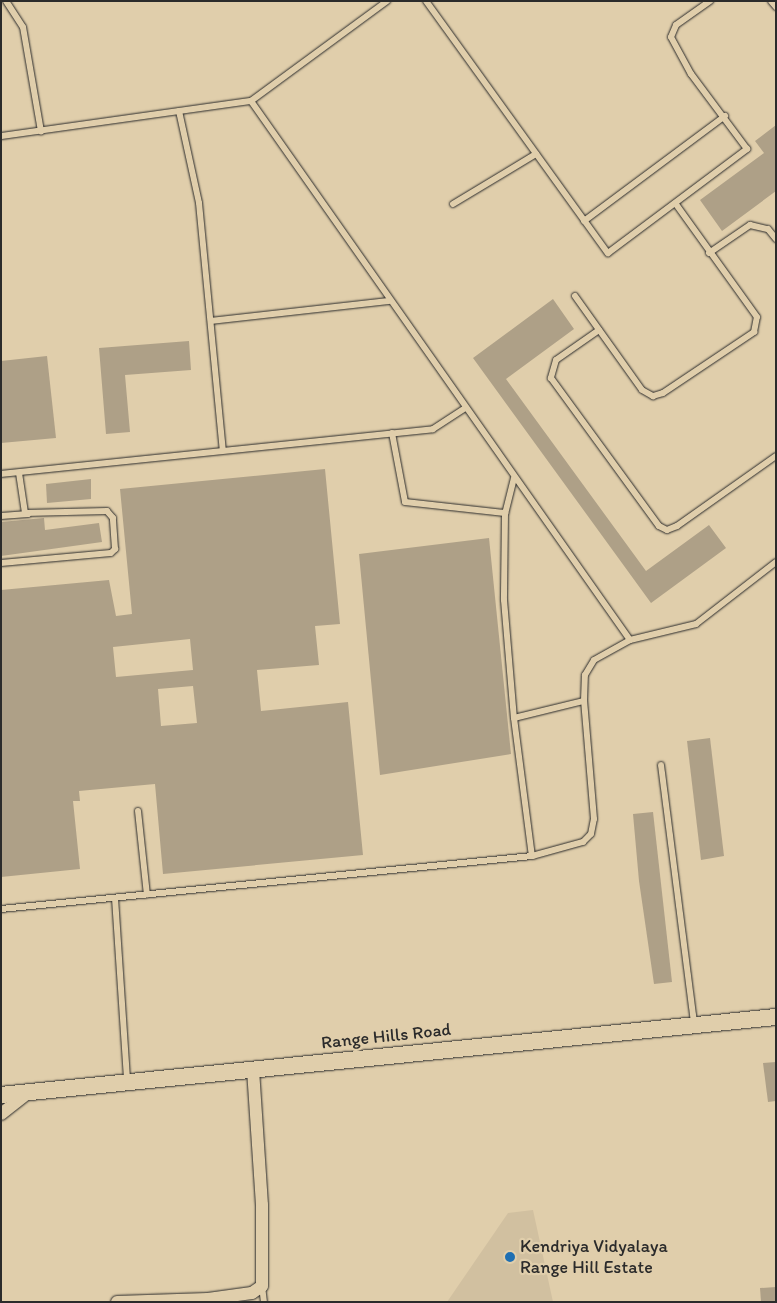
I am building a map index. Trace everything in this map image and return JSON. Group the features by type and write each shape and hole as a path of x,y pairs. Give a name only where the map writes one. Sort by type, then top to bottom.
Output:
{"street":[{"name":"Range Hills Road","path":"1,1095 776,1017"},
{"path":"117,1302 208,1299 252,1294 262,1286 262,1205 253,1070"},
{"path":"1,1114 28,1093"}],"lane":[{"path":"6,1 23,26 41,131"},
{"path":"1,136 251,101 387,1"},
{"path":"426,1 608,253 747,149 726,116 691,74 671,37 676,25 710,1"},
{"path":"771,1 776,7"},
{"path":"251,101 514,478 630,640"},
{"path":"179,111 199,203 223,450"},
{"path":"584,221 726,116"},
{"path":"454,204 536,154"},
{"path":"575,296 642,390 653,396 663,393 754,332 757,317 709,254 675,203"},
{"path":"709,254 750,225 768,229 776,239"},
{"path":"211,321 390,301"},
{"path":"600,330 556,360 551,378 659,526 667,530 677,526 776,456"},
{"path":"1,474 433,429 465,408"},
{"path":"392,433 405,502 505,512"},
{"path":"19,473 22,508 30,514"},
{"path":"514,478 505,512 504,600 514,718 532,856"},
{"path":"1,516 107,511 113,518 115,551 1,563"},
{"path":"1,909 532,856 583,842 591,834 594,819 584,701 585,675 594,660 630,640 696,624 776,562"},
{"path":"514,718 584,701"},
{"path":"661,765 694,1025"},
{"path":"138,811 147,894"},
{"path":"115,898 127,1082"},
{"path":"262,1286 264,1302"}],"shaded area":[{"name":"Kendriya Vidyalaya Range Hill Estate","path":"533,1210 553,1302 447,1302 508,1213"}],"building":[{"path":"776,125 776,191 722,231 700,200 764,153 755,141"},
{"path":"553,299 574,329 506,379 646,571 709,525 726,548 651,603 473,358"},
{"path":"189,341 191,370 125,375 130,432 106,434 99,348"},
{"path":"47,356 56,438 1,443 1,361"},
{"path":"325,469 340,624 315,626 319,665 257,670 261,711 348,702 363,855 163,874 155,784 79,791 80,801 73,801 80,869 1,877 1,590 109,580 116,616 132,614 120,489","holes":["190,639 193,670 116,677 113,647","193,686 197,723 161,726 158,689"]},
{"path":"91,479 91,499 47,503 46,484"},
{"path":"44,518 45,530 99,523 102,542 1,556 1,522"},
{"path":"489,538 511,754 380,775 359,554"},
{"path":"710,738 724,856 701,860 687,741"},
{"path":"653,812 672,982 654,984 639,881 633,814"},
{"path":"776,1062 776,1101 768,1102 763,1063"},
{"path":"776,1287 776,1302 761,1302 760,1288"}],"place":[{"name":"Kendriya Vidyalaya Range Hill Estate","path":"510,1257"}]}
